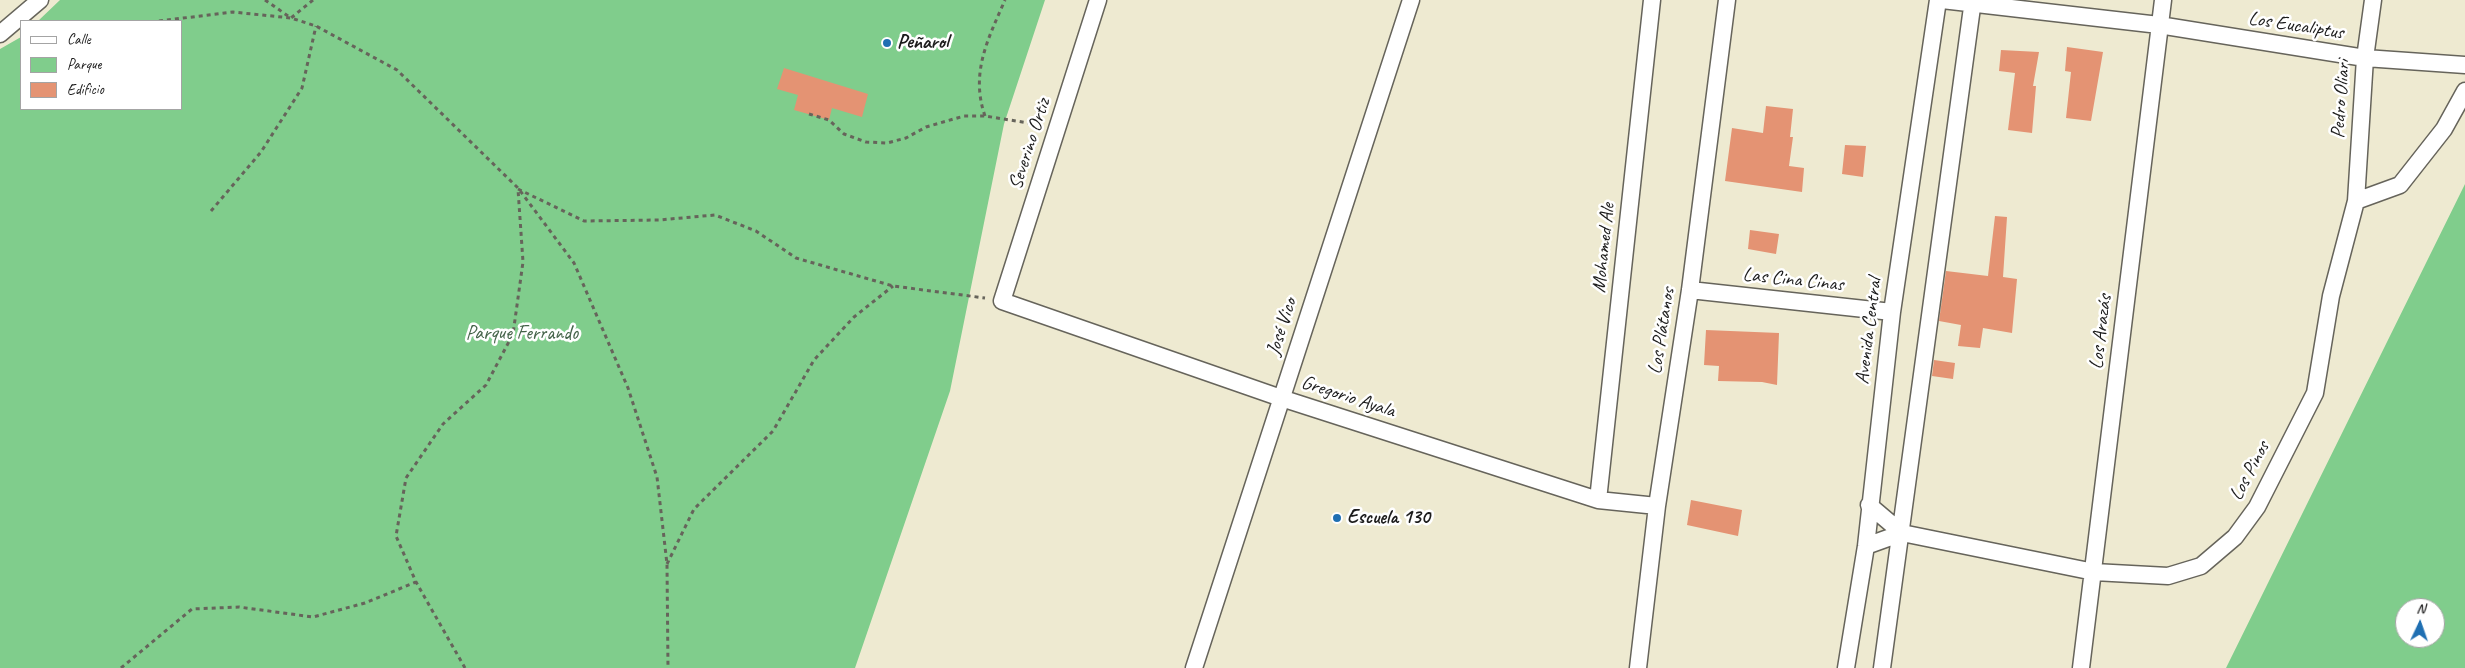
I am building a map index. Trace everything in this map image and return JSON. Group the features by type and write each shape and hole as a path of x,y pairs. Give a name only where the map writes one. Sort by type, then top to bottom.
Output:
{"street":[{"path":"0,34 40,0"},
{"name":"Severino Ortiz","path":"1002,301 1098,0"},
{"name":"José Vico","path":"1194,668 1411,0"},
{"name":"Mohamed Ale","path":"1598,500 1652,0"},
{"name":"Los Plátanos","path":"1638,668 1657,506 1690,290 1727,0"},
{"name":"Avenida Central","path":"1846,668 1866,546 1869,505 1892,312 1938,0"},
{"name":"Los Eucaliptus","path":"1942,0 1973,2 2159,25 2365,58 2465,65"},
{"name":"Los Arazás","path":"2081,668 2163,0"},
{"name":"Pedro Oliari","path":"2356,200 2365,58 2373,0"},
{"path":"1882,668 1902,533 1973,2"},
{"path":"2356,200 2400,186 2444,129 2465,90"},
{"name":"Los Pinos","path":"1869,505 1902,533 2094,572 2168,576 2201,566 2236,537 2257,507 2315,394 2331,296 2356,200"},
{"name":"Las Cina Cinas","path":"1690,290 1892,312"},
{"name":"Gregorio Ayala","path":"1002,301 1281,398 1598,500 1657,506"},
{"path":"1866,546 1902,533"}],"path":[{"path":"265,0 291,18"},
{"path":"291,18 312,0"},
{"path":"985,116 979,100 979,74 982,57 1005,0"},
{"path":"167,20 233,12 291,18 316,26 397,70 518,188 574,263 628,388 657,477 667,564 668,668"},
{"path":"212,211 261,152 302,88 316,26"},
{"path":"809,114 829,120 844,134 866,142 887,143 964,116 985,116 1056,129"},
{"path":"518,188 584,221 659,220 715,216 756,231 796,258 893,286 1002,301"},
{"path":"466,668 416,582 396,536 406,478 443,424 486,384 513,334 523,262 518,188"},
{"path":"667,564 694,509 773,431 814,360 854,317 893,286"},
{"path":"121,668 192,609 240,607 313,617 365,603 416,582"}],"green space":[{"name":"Parque Ferrando","path":"60,0 1045,0 1004,124 950,391 855,668 0,668 0,49 20,38 20,110 182,110 182,20 39,20"},
{"path":"2465,184 2465,668 2226,668"}],"building":[{"path":"2067,47 2103,52 2091,121 2066,118 2071,72 2065,71"},
{"path":"2001,50 2039,52 2033,86 2036,86 2032,133 2008,130 2015,73 1999,71"},
{"path":"784,68 868,94 862,117 832,108 829,120 794,110 798,95 777,89"},
{"path":"1766,106 1793,109 1790,137 1793,137 1789,166 1804,168 1802,192 1725,181 1732,128 1763,133"},
{"path":"1845,145 1866,146 1863,177 1842,174"},
{"path":"1995,216 2007,217 2003,277 2017,279 2012,333 1983,328 1980,348 1958,346 1961,325 1939,321 1946,271 1988,276"},
{"path":"1750,230 1779,234 1776,254 1748,249"},
{"path":"1706,330 1779,333 1777,385 1762,382 1718,381 1719,366 1704,365"},
{"path":"1934,360 1955,363 1953,379 1932,376"},
{"path":"1691,500 1742,510 1738,536 1687,525"}],"place":[{"name":"Peñarol","path":"887,43"},
{"name":"Escuela 130","path":"1337,518"}]}
